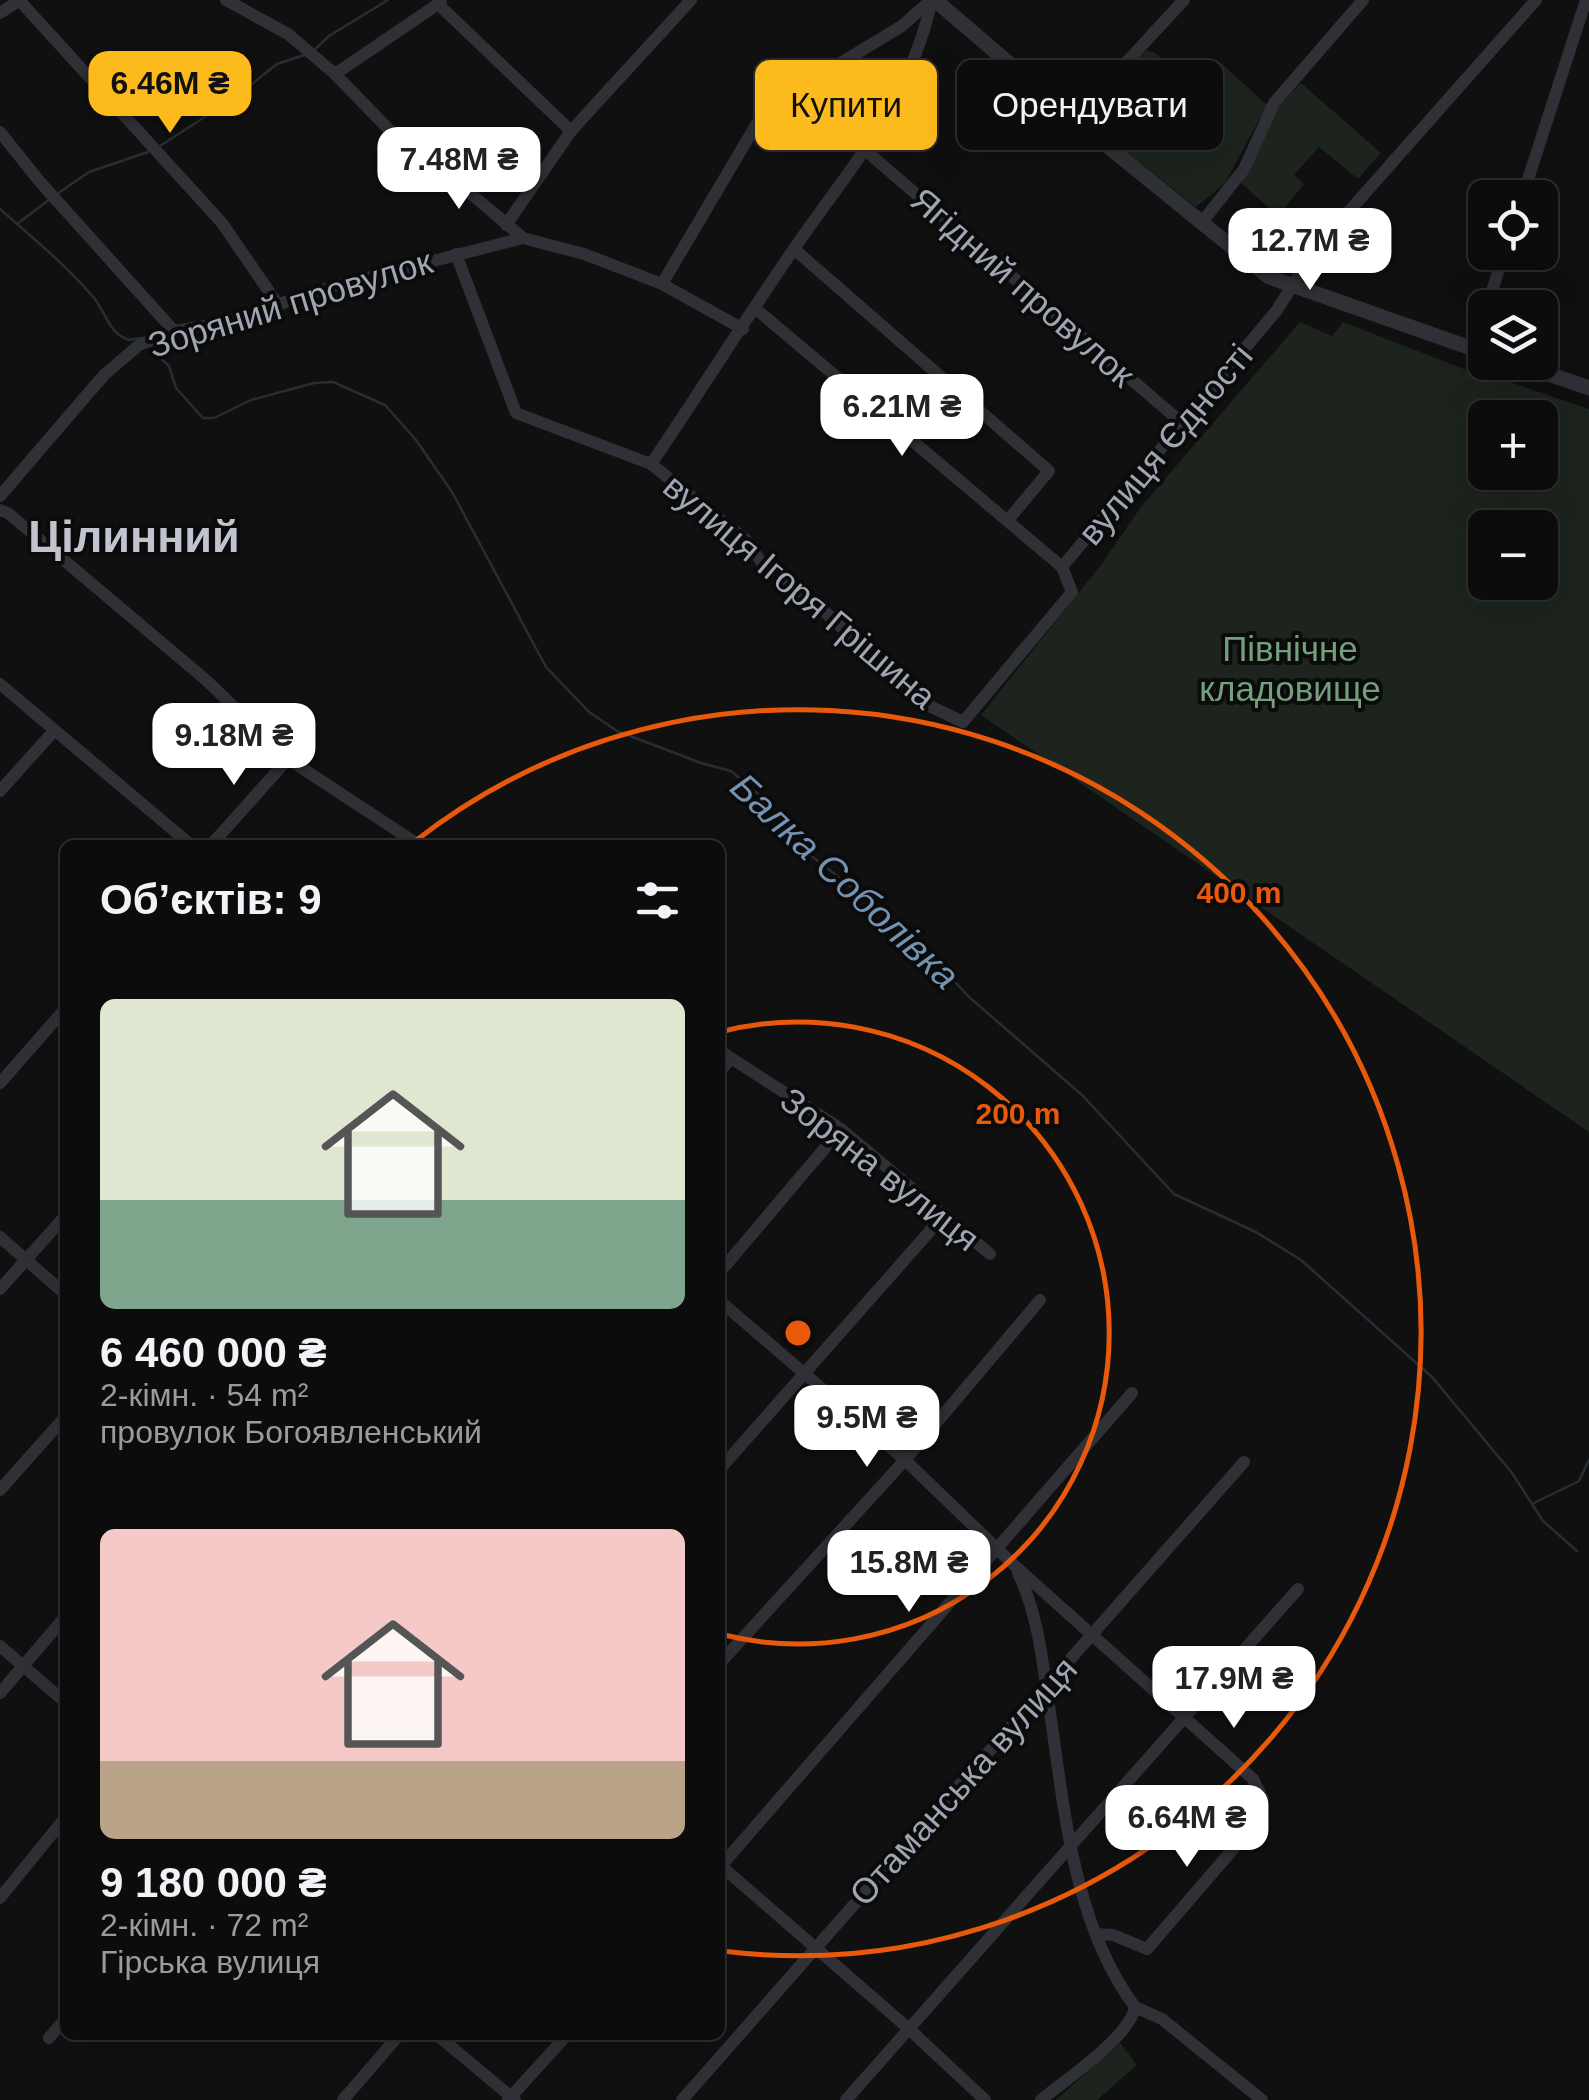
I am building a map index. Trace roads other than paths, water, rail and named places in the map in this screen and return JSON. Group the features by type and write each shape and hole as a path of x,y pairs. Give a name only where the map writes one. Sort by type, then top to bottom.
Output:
{"street":[{"path":"0,14 19,0 222,223 279,306"},
{"path":"226,0 288,34 335,74 400,142 522,238 584,254 662,284 742,330"},
{"path":"506,225 571,131 691,0"},
{"path":"932,0 1004,60"},
{"path":"915,60 932,0"},
{"path":"662,284 766,108 902,26 932,0"},
{"path":"1129,60 1184,0"},
{"path":"1203,221 1244,170 1274,103 1363,0"},
{"name":"вулиця Єдності","path":"1062,567 1277,310 1313,252 1536,0"},
{"path":"1528,180 1586,0"},
{"path":"335,74 441,2 571,131"},
{"path":"0,132 174,331"},
{"path":"651,464 864,150"},
{"name":"Ягідний провулок","path":"864,150 1182,424"},
{"path":"1113,150 1203,221 1245,260 1290,286 1468,346"},
{"name":"Зоряний провулок","path":"2,488 104,375 139,345 174,331 217,324 332,287 522,238"},
{"path":"794,249 1048,471 1008,520"},
{"name":"вулиця Ігоря Грішина","path":"456,254 516,413 651,464 746,540 762,564 824,611 921,702 963,722 1072,592 1062,567"},
{"path":"756,308 1062,567"},
{"path":"1558,377 1589,388"},
{"path":"0,510 8,512 158,637 288,760 411,840"},
{"path":"0,684 185,840"},
{"path":"0,791 54,731"},
{"path":"216,840 288,760"},
{"path":"0,1082 60,1016"},
{"name":"Зоряна вулиця","path":"726,1055 841,1129 990,1254"},
{"path":"725,1266 841,1129"},
{"path":"725,1463 945,1214"},
{"path":"0,1289 60,1222"},
{"path":"0,1237 60,1290"},
{"path":"725,1658 905,1460 1040,1300"},
{"path":"725,1306 905,1460 1015,1566 1184,1714 1260,1788 1260,1819 1147,1949 1113,1935 1096,1934"},
{"path":"725,1860 1132,1394"},
{"path":"0,1490 60,1423"},
{"name":"Отаманська вулиця","path":"682,2100 1244,1462"},
{"path":"1015,1566 1029,1596 1070,1849 1109,1964 1135,2007 1162,2019 1262,2100"},
{"path":"846,2100 1298,1589"},
{"path":"0,1694 60,1624"},
{"path":"0,1646 60,1697"},
{"path":"0,1898 60,1824"},
{"path":"725,1870 985,2100"},
{"path":"1041,2100 1119,2034 1134,2016 1135,2007"},
{"path":"50,2038 60,2025"},
{"path":"343,2100 395,2040"},
{"path":"443,2040 511,2099 563,2040"}],"waterway":[{"path":"315,49 388,0"},
{"path":"160,146 234,98 277,64 304,55"},
{"path":"57,194 89,172 148,152"},
{"path":"17,224 50,199"},
{"name":"Балка Соболівка","path":"0,209 83,286 117,333 129,340 141,338"},
{"name":"Балка Соболівка","path":"151,344 169,366 176,388 203,418 214,418 251,400 314,383 333,382 385,405 416,440 452,492 546,667 589,712 617,731 731,771 769,803 805,851 908,931 969,997 1082,1095 1174,1194 1256,1232 1301,1260 1432,1377 1512,1473 1543,1521 1577,1551"},
{"name":"Балка Соболівка","path":"1534,1503 1579,1481 1589,1460"}],"district":[{"name":"Цілинний","path":"134,536"}],"park label":[{"name":"Північне кладовище","path":"1290,668"}]}
